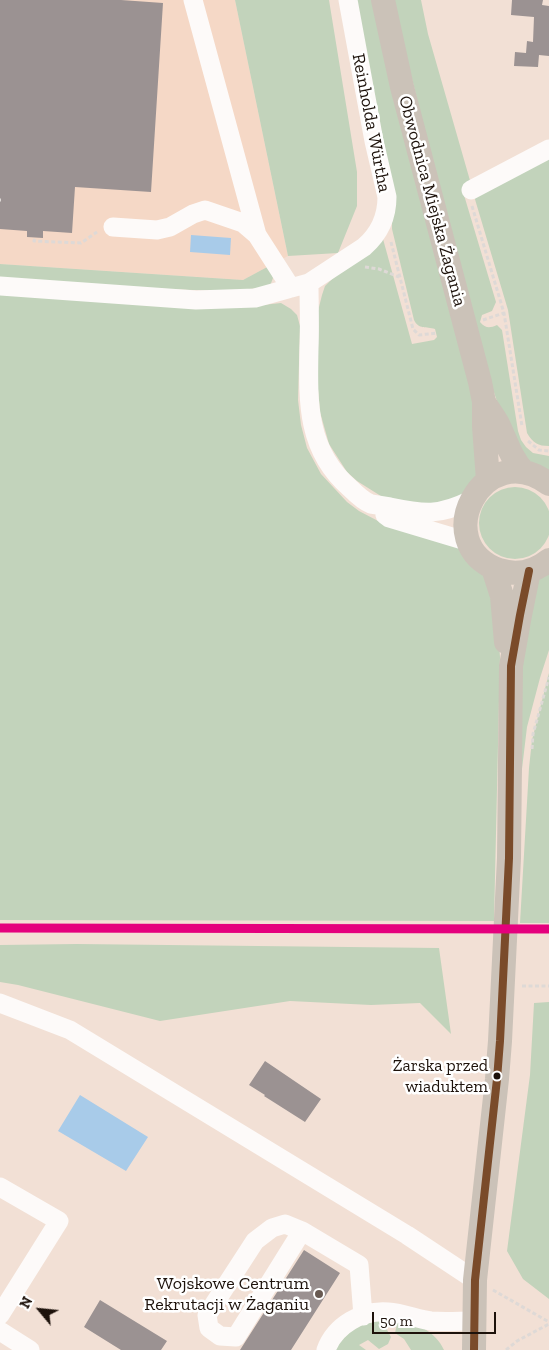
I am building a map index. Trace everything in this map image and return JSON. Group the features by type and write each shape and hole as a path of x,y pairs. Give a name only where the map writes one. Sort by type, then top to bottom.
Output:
{"main road":[{"name":"Obwodnica Miejska Żagania","path":"383,0 402,87 484,402 488,480"},
{"name":"Obwodnica Miejska Żagania","path":"484,402 497,422 511,454 524,472"},
{"path":"539,566 517,573 493,568 479,557 469,542 465,520 471,500 481,485 488,480 505,473 524,472 549,484"},
{"path":"474,1350 475,1280 497,1079 509,858 511,666 520,615 539,566"},
{"path":"493,568 502,596 506,640 511,666"}],"street":[{"path":"193,0 256,235"},
{"name":"Reinholda Würtha","path":"0,286 196,300 255,298 309,283 371,241 382,225 387,197 374,141 348,0"},
{"path":"471,190 549,149"},
{"path":"113,227 157,230 205,210 243,222 256,235 291,288"},
{"path":"309,283 308,392 310,413 318,443 326,461 338,478 389,518 469,542"},
{"path":"370,503 418,512 437,512 455,508 471,500"},
{"path":"0,1003 70,1030 407,1235 475,1280"},
{"path":"0,1187 59,1221 0,1315"},
{"path":"302,1231 236,1337 220,1336 209,1328 207,1315 255,1241 272,1228 285,1224 302,1231 359,1266 363,1316"},
{"path":"326,1350 328,1343 342,1326 355,1318 363,1316 388,1312 431,1321 474,1321"},
{"path":"0,1330 30,1350"}],"path":[{"path":"471,190 469,194 504,313 523,431"},
{"path":"385,216 416,333 422,336 437,334"},
{"path":"35,239 34,241 81,243 102,228 113,227"},
{"path":"338,263 379,269 400,278"},
{"path":"482,320 504,313"},
{"path":"528,440 540,450 549,451"},
{"path":"502,986 549,986"},
{"path":"475,1280 549,1323"},
{"path":"506,1350 517,1341 549,1323"}],"shaded area":[{"path":"0,0 235,0 288,256 243,280 0,264"}],"green space":[{"path":"235,0 329,0 357,172 357,206 338,253 288,256"},
{"path":"353,0 374,0 474,403 482,469 461,496 454,501 420,507 384,498 357,481 347,472 329,444 320,412 318,389 318,311 325,286 383,239 412,344 434,340 437,337 435,329 420,326 414,320 392,229"},
{"path":"392,0 421,0 428,34 471,184 464,195 496,302 492,311 482,315 480,322 488,327 497,325 502,330 518,431 521,440 533,453 549,456 549,477 531,467 502,416 483,360"},
{"path":"549,156 549,446 536,443 527,433 508,310 474,196"},
{"path":"0,264 243,280 269,266 273,278 270,286 244,290 167,289 0,278"},
{"path":"0,293 235,308 281,303 297,315 300,326 298,400 301,425 307,448 321,474 347,502 359,511 380,522 454,543 485,573 498,630 500,657 494,921 0,920"},
{"path":"508,487 522,487 541,497 551,516 551,530 541,549 522,559 508,559 489,549 479,530 479,516 489,497"},
{"path":"549,569 549,650 527,727 519,794 520,659 531,586"},
{"path":"549,673 549,923 520,923 532,740"},
{"path":"77,944 439,948 451,1034 420,1003 371,1005 290,1001 160,1021 0,982 0,945"},
{"path":"549,1002 549,1299 523,1279 507,1251 530,1075 534,1003"},
{"path":"381,1319 391,1337 388,1344 379,1349 368,1340 359,1345 366,1350 335,1350 343,1338 354,1329"},
{"path":"398,1319 418,1325 431,1333 444,1350 411,1350 404,1339 395,1333"}],"water":[{"path":"191,235 231,238 230,255 190,252"},
{"path":"80,1095 148,1137 126,1171 58,1131"}],"building":[{"path":"0,0 121,0 163,3 151,192 75,187 72,233 43,231 43,238 27,237 27,231 0,229"},
{"path":"512,0 543,0 542,5 549,6 549,56 539,55 538,67 514,66 515,52 526,53 527,41 533,42 534,17 511,15"},
{"path":"265,1061 321,1099 305,1122 249,1085"},
{"path":"304,1250 340,1273 291,1350 240,1350"},
{"path":"100,1300 167,1341 161,1350 121,1350 84,1327"}],"transit line":[{"path":"474,1350 475,1280 500,1041 509,858 511,666 529,571"},
{"path":"0,928 549,929"}],"place":[{"name":"Żarska przed wiaduktem","path":"497,1076"},
{"name":"Wojskowe Centrum Rekrutacji w Żaganiu","path":"319,1294"}]}
